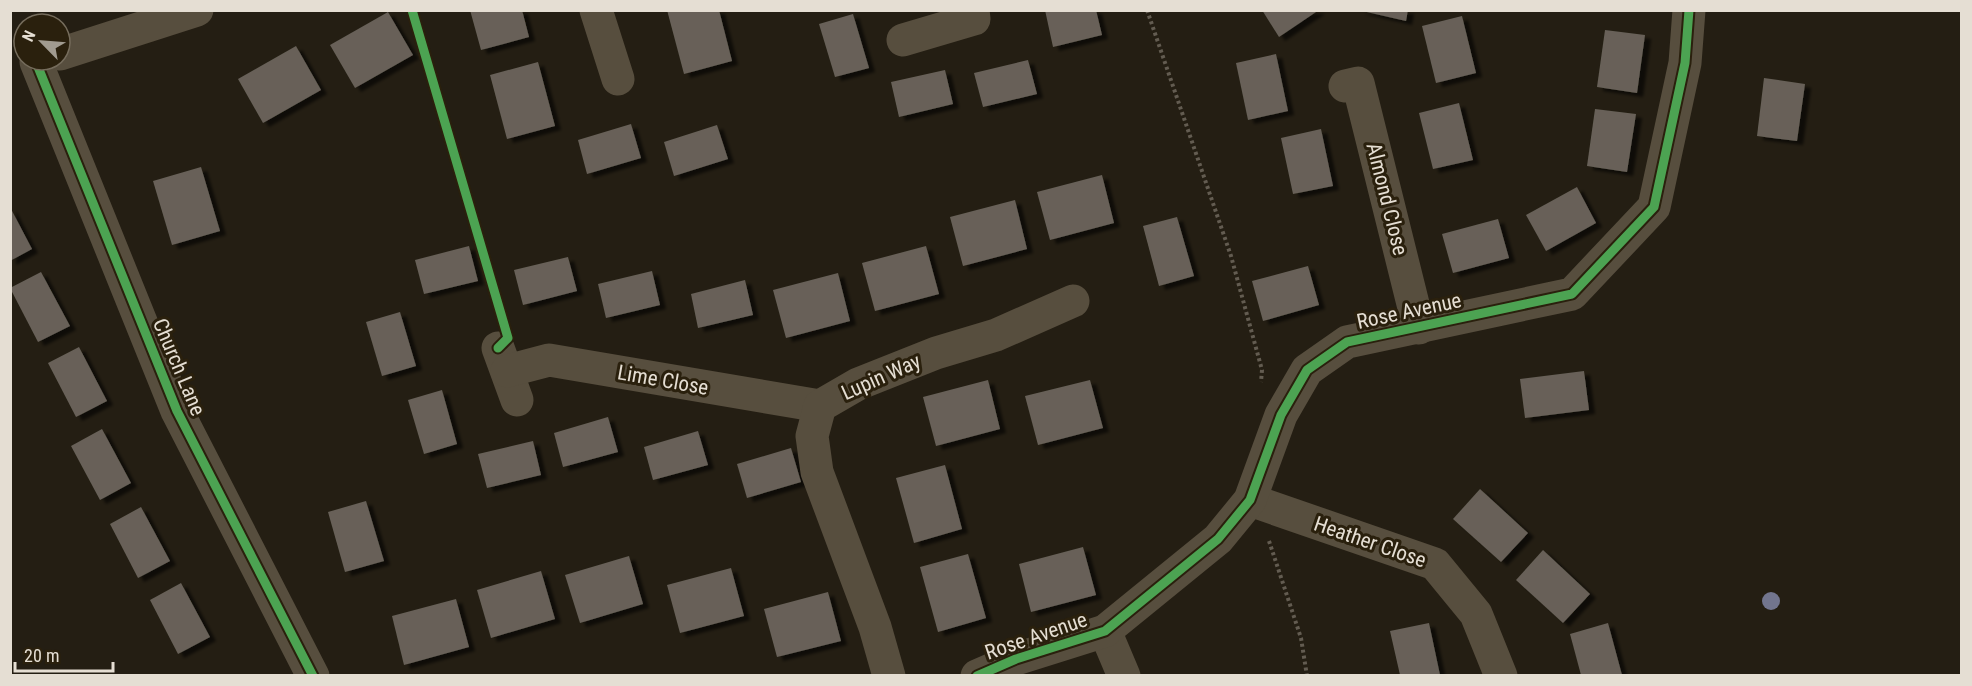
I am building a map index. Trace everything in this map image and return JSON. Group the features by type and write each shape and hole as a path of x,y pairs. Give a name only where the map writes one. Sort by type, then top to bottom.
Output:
{"street":[{"path":"72,51 197,10"},
{"path":"596,10 618,80"},
{"path":"903,40 974,19 972,10"},
{"name":"Rose Avenue","path":"977,675 1016,659 1106,631 1218,540 1250,500 1281,415 1306,370 1347,342 1572,294 1654,207 1685,63 1689,10"},
{"name":"Church Lane","path":"41,72 177,411 313,675"},
{"name":"Almond Close","path":"1357,82 1419,328"},
{"name":"Lupin Way","path":"889,675 875,627 817,472 812,436 820,406 858,384 936,353 996,335 1073,301"},
{"name":"Lime Close","path":"507,373 549,360 820,406"},
{"name":"Heather Close","path":"1250,500 1435,564 1476,614 1501,675"},
{"path":"1106,631 1124,675"}],"path":[{"path":"1147,10 1231,255 1262,370 1260,393"},
{"path":"1250,500 1263,520 1301,638 1307,675"}],"building":[{"path":"470,10 522,10 529,37 481,50"},
{"path":"667,10 719,10 732,61 684,74"},
{"path":"1045,10 1096,10 1102,35 1053,47"},
{"path":"1262,10 1319,10 1279,37"},
{"path":"1358,10 1408,10 1406,21"},
{"path":"388,12 413,55 355,88 330,45"},
{"path":"853,14 869,68 835,77 819,24"},
{"path":"1462,16 1476,73 1436,83 1422,26"},
{"path":"1605,30 1645,35 1637,93 1597,87"},
{"path":"296,46 321,90 263,123 238,79"},
{"path":"1276,54 1288,111 1248,120 1236,63"},
{"path":"1028,60 1037,94 983,107 974,73"},
{"path":"538,62 555,126 507,139 490,75"},
{"path":"945,70 953,104 899,117 891,82"},
{"path":"1764,78 1805,84 1797,141 1757,136"},
{"path":"1459,103 1473,160 1433,169 1419,113"},
{"path":"1595,109 1636,114 1627,172 1587,166"},
{"path":"631,124 641,158 587,174 578,140"},
{"path":"717,125 728,159 674,176 664,142"},
{"path":"1321,129 1333,186 1293,194 1281,138"},
{"path":"201,167 220,231 172,245 153,181"},
{"path":"1102,175 1114,223 1050,240 1037,192"},
{"path":"1577,187 1596,223 1546,251 1526,215"},
{"path":"1015,200 1027,249 963,266 950,217"},
{"path":"10,207 32,249 10,261"},
{"path":"1177,217 1194,276 1159,286 1143,226"},
{"path":"1498,219 1509,258 1453,273 1442,234"},
{"path":"469,246 478,281 424,294 415,260"},
{"path":"926,246 939,294 875,311 862,263"},
{"path":"568,257 577,291 523,305 514,270"},
{"path":"1308,266 1319,305 1263,321 1252,281"},
{"path":"652,271 660,305 606,318 598,284"},
{"path":"41,272 70,326 38,342 10,288"},
{"path":"838,273 850,321 786,338 773,290"},
{"path":"745,280 753,315 698,328 691,294"},
{"path":"400,312 416,366 382,376 366,322"},
{"path":"79,347 107,401 76,417 48,363"},
{"path":"1584,371 1589,410 1525,418 1520,379"},
{"path":"988,380 1000,429 936,446 923,397"},
{"path":"1090,380 1103,428 1038,445 1025,396"},
{"path":"442,390 457,444 424,454 408,400"},
{"path":"608,417 618,452 563,467 554,433"},
{"path":"102,429 131,483 100,500 71,446"},
{"path":"698,431 708,465 653,480 644,447"},
{"path":"533,441 541,475 487,488 478,454"},
{"path":"791,448 801,482 747,498 737,464"},
{"path":"945,465 962,529 914,543 896,478"},
{"path":"1480,489 1528,533 1501,562 1453,519"},
{"path":"366,501 384,561 345,572 328,512"},
{"path":"141,507 170,561 138,578 110,524"},
{"path":"1083,547 1096,595 1031,612 1019,564"},
{"path":"1543,550 1590,594 1563,623 1516,580"},
{"path":"968,554 986,618 938,632 920,567"},
{"path":"629,556 643,604 580,623 565,575"},
{"path":"731,568 744,616 680,633 667,585"},
{"path":"541,571 555,619 491,638 477,590"},
{"path":"181,583 210,637 178,654 150,600"},
{"path":"828,592 841,641 777,657 764,609"},
{"path":"456,599 469,647 404,665 392,616"},
{"path":"1429,623 1440,675 1400,675 1390,631"},
{"path":"1608,623 1622,675 1581,675 1570,634"}],"cycle path":[{"path":"412,10 508,338 498,348"},
{"path":"977,676 1016,659 1105,631 1218,539 1250,500 1281,415 1307,370 1347,342 1572,294 1654,207 1685,63 1689,10"},
{"path":"40,72 177,411 313,676"}]}
